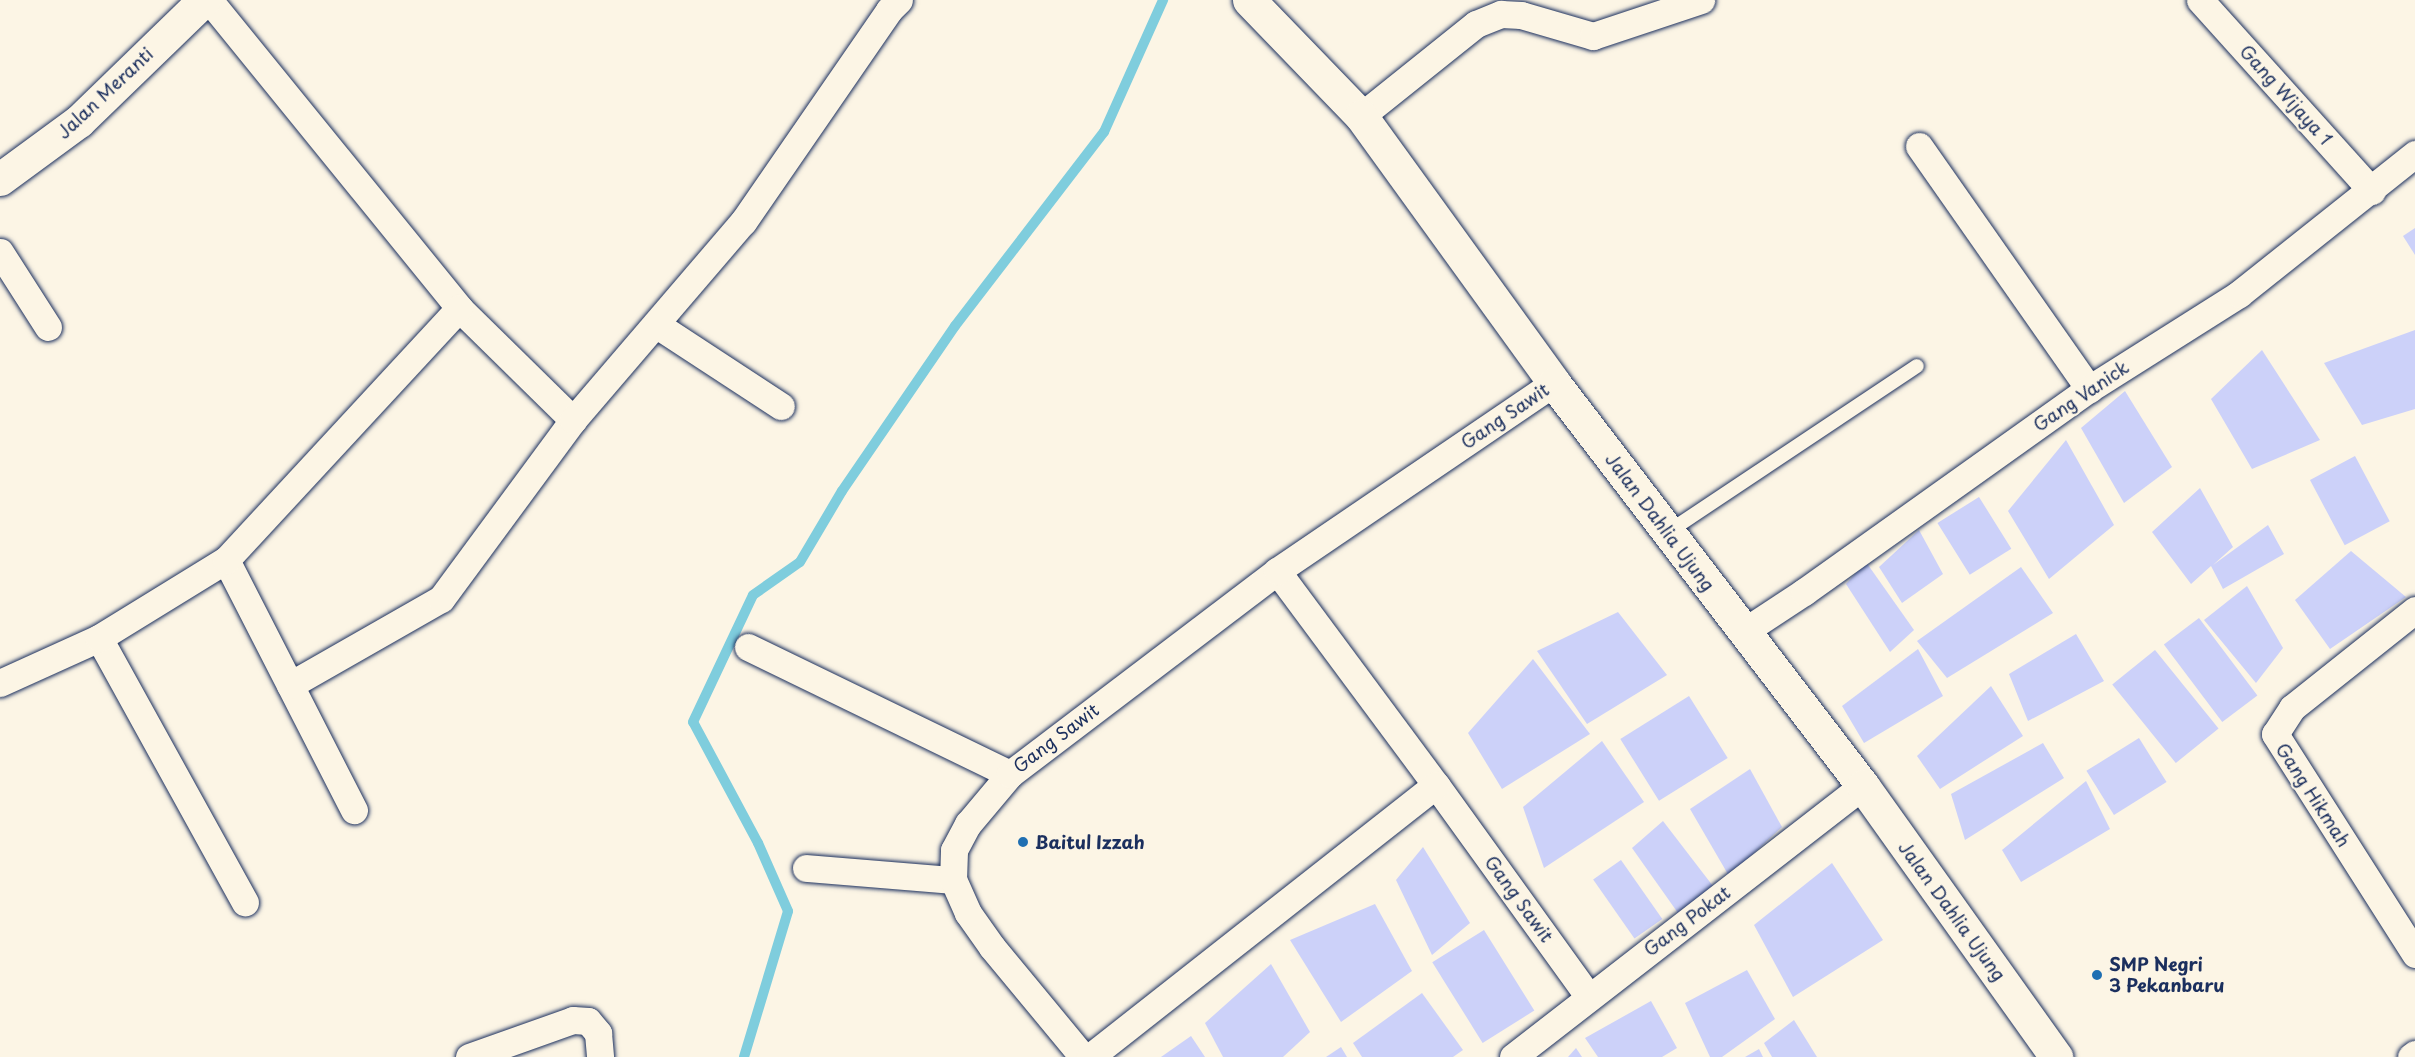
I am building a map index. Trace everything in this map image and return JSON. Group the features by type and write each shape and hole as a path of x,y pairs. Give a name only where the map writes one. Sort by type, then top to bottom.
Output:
{"main road":[{"name":"Jalan Meranti","path":"0,179 80,121 204,0"},
{"name":"Jalan Dahlia Ujung","path":"1249,0 1361,116 1554,383 1863,786 2056,1057"}],"street":[{"path":"209,0 459,308 573,420"},
{"path":"290,685 441,599 573,420 657,325 743,222 889,10 899,0"},
{"path":"1361,116 1476,24 1501,14 1521,15 1593,36 1701,0"},
{"name":"Gang Wijaya 1","path":"2200,0 2372,191"},
{"path":"1919,146 2089,389"},
{"name":"Gang Vanick","path":"1743,632 1804,592 2089,389 2239,294 2372,191 2415,154"},
{"path":"0,252 48,327"},
{"path":"0,683 99,638 226,561 459,308"},
{"path":"657,325 781,406"},
{"name":"Gang Sawit","path":"748,647 1010,774 1277,571 1554,383"},
{"path":"226,561 354,810"},
{"name":"Gang Sawit","path":"1277,571 1436,784 1588,996"},
{"name":"Gang Hikmah","path":"2415,610 2292,708 2275,734 2415,954"},
{"path":"99,638 245,902"},
{"path":"1010,774 968,824 954,850 953,880 968,914 992,947 1083,1057"},
{"path":"1090,1057 1436,784"},
{"name":"Gang Pokat","path":"1513,1057 1588,996 1863,786"},
{"path":"806,868 953,880"},
{"path":"469,1057 573,1020 588,1021 598,1033 600,1057"},
{"path":"2411,1057 2415,1054"}],"lane":[{"path":"1668,532 1917,366"}],"building":[{"path":"2415,228 2415,255 2403,236"},
{"path":"2415,330 2415,409 2362,425 2324,363"},
{"path":"2262,350 2320,440 2252,469 2211,399"},
{"path":"2125,391 2172,467 2124,503 2081,428"},
{"path":"2066,440 2114,525 2049,579 2008,511"},
{"path":"2355,456 2390,521 2345,545 2310,480"},
{"path":"2200,488 2233,547 2213,565 2268,525 2284,554 2223,589 2211,566 2191,584 2152,532"},
{"path":"1979,497 2011,549 1970,575 1937,523"},
{"path":"1919,530 1943,574 1902,603 1879,567"},
{"path":"2351,551 2406,597 2330,649 2295,600"},
{"path":"1866,562 1914,630 1890,652 1846,584"},
{"path":"2021,567 2053,613 1947,678 1917,641"},
{"path":"2247,586 2283,648 2256,683 2204,620"},
{"path":"1618,612 1667,675 1587,724 1537,651"},
{"path":"2199,618 2257,695 2222,722 2164,644"},
{"path":"2076,634 2104,681 2028,721 2009,674"},
{"path":"1918,649 1943,696 1864,743 1842,706"},
{"path":"2155,650 2219,728 2176,763 2112,685"},
{"path":"1533,659 1590,734 1502,789 1468,733"},
{"path":"1991,686 2023,736 1940,789 1917,756"},
{"path":"1689,696 1728,758 1659,801 1620,739"},
{"path":"2139,738 2167,782 2114,815 2086,771"},
{"path":"1602,741 1644,802 1544,868 1523,807"},
{"path":"2043,743 2064,778 1965,840 1951,794"},
{"path":"1750,769 1782,827 1729,876 1690,809"},
{"path":"2086,781 2110,829 2021,882 2002,850"},
{"path":"1663,821 1716,890 1678,913 1632,848"},
{"path":"1423,847 1470,923 1432,955 1396,880"},
{"path":"1621,860 1662,919 1634,938 1593,880"},
{"path":"1832,863 1883,940 1793,997 1754,925"},
{"path":"1375,904 1412,971 1341,1022 1290,940"},
{"path":"1484,930 1534,1011 1483,1043 1432,962"},
{"path":"1271,964 1310,1032 1283,1057 1223,1057 1205,1023"},
{"path":"1747,970 1775,1019 1722,1057 1710,1057 1685,1003"},
{"path":"1422,993 1463,1050 1453,1057 1362,1057 1353,1043"},
{"path":"1651,1001 1677,1048 1662,1057 1598,1057 1585,1038"},
{"path":"1794,1020 1817,1057 1772,1057 1764,1043"},
{"path":"1191,1036 1205,1057 1161,1057"},
{"path":"1341,1047 1347,1057 1326,1057"},
{"path":"1576,1048 1582,1057 1568,1057"},
{"path":"1759,1049 1763,1057 1745,1057"}],"waterway":[{"path":"744,1057 788,911 758,843 693,722 753,595 800,562 842,491 955,326 1104,132 1163,0"}],"place":[{"name":"Baitul Izzah","path":"1023,842"},
{"name":"SMP Negri 3 Pekanbaru","path":"2097,975"}]}
